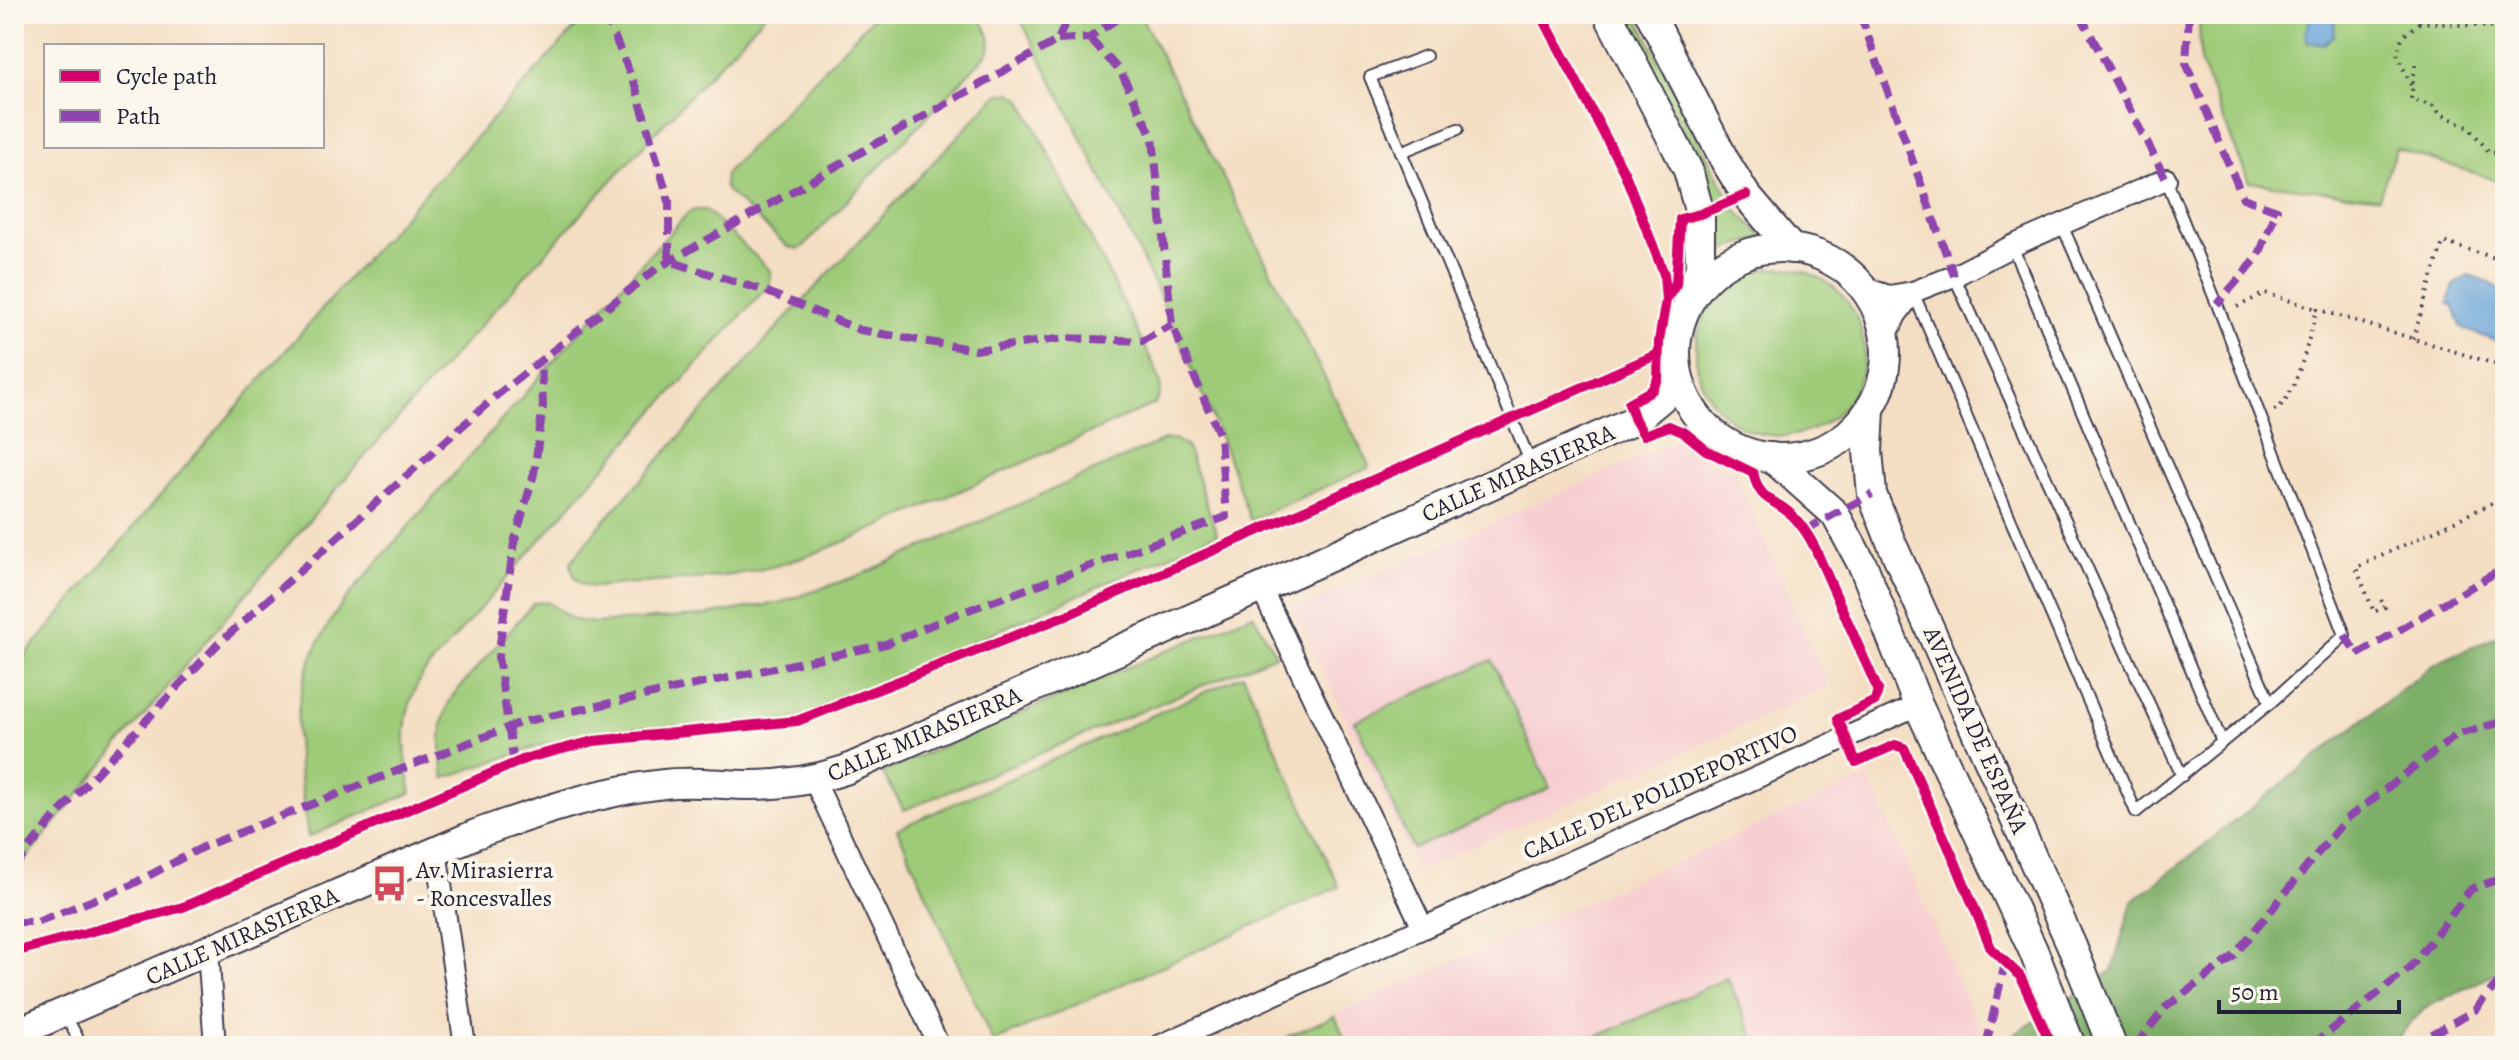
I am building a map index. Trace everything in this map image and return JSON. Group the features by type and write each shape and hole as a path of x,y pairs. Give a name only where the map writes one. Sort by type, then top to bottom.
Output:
{"main road":[{"path":"1608,14 1688,170 1700,214 1700,268 1679,323 1675,349 1678,375 1686,399 1700,420 1720,439 1744,451 1771,457 1809,454 1821,449 1844,437 1870,408 1886,363 1885,339 1878,312 1864,288 1848,272 1826,259 1792,249 1762,250 1734,259 1709,276 1690,299"},
{"path":"1650,14 1725,161 1746,195 1792,249"},
{"name":"CALLE MIRASIERRA","path":"14,1034 436,851 539,811 595,796 667,783 754,785 814,780 845,770 1635,420 1664,396 1678,375"},
{"name":"AVENIDA DE ESPAÑA","path":"1870,408 1868,451 1872,494 2071,944 2112,1046"},
{"name":"CALLE MIRASIERRA","path":"1635,420 1673,415 1700,420"},
{"name":"AVENIDA DE ESPAÑA","path":"1771,457 1835,514 1864,568 1918,705 2033,950 2071,1046"}],"street":[{"path":"1864,288 1889,296 1913,292 2166,179"},
{"path":"1885,339 1896,315 1913,292"},
{"path":"1261,588 1423,928"},
{"name":"CALLE DEL POLIDEPORTIVO","path":"1159,1046 1918,705"},
{"path":"814,780 939,1046"},
{"path":"436,851 465,1046"},
{"path":"208,950 215,1046"}],"lane":[{"path":"1426,56 1370,77 1532,466"},
{"path":"1401,152 1458,129"},
{"path":"1913,292 2136,812 2270,703 2345,635 2166,179"},
{"path":"2062,225 2270,703"},
{"path":"2012,246 2222,742"},
{"path":"1954,276 2182,776"},
{"path":"65,1013 82,1046"}],"path":[{"path":"2415,14 2420,22"},
{"path":"2412,87 2397,54 2402,37 2420,22 2490,27 2505,38"},
{"path":"2415,65 2411,99 2433,106 2440,114 2468,126 2489,152 2505,154"},
{"path":"2413,339 2443,242 2505,261"},
{"path":"2221,314 2265,293 2505,367"},
{"path":"2260,414 2280,408 2291,394 2317,309"},
{"path":"2381,600 2385,607 2374,612 2356,568 2505,497"}],"shaded area":[{"path":"1683,438 1706,462 1734,470 1829,687 1418,871 1294,611"},
{"path":"1868,776 1983,1037 1969,1046 1351,1046 1338,1013"}],"green space":[{"path":"588,14 766,14 572,224 382,437 196,653 14,874 14,669 367,257"},
{"path":"876,14 978,14 986,28 990,48 804,246 799,249 788,247 727,191 725,174"},
{"path":"1018,14 1140,14 1368,468 1250,520 1227,454 1173,325"},
{"path":"1624,14 1636,14 1711,165 1738,212 1764,238 1717,254 1715,223 1703,168"},
{"path":"2199,14 2505,14 2505,183 2396,148 2379,198 2249,182 2200,62"},
{"path":"1011,93 1022,100 1155,368 1160,390 1155,404 855,537 795,560 708,578 594,587 577,580 571,562 597,529 780,325 994,98"},
{"path":"706,210 768,268 771,274 769,285 423,674 406,718 405,746 411,793 308,837 299,771 298,714 302,688 324,632 344,601 558,356 689,212"},
{"path":"1780,268 1812,274 1840,292 1858,320 1864,352 1858,384 1840,412 1812,430 1780,436 1748,430 1720,412 1702,384 1696,352 1702,320 1720,292 1748,274"},
{"path":"1175,439 1187,447 1217,534 807,715 759,723 589,733 444,778 442,725 453,695 534,603 547,602 574,620 594,623 701,616 782,602 860,575 1164,440"},
{"path":"1253,614 1276,655 904,810 882,772"},
{"path":"2505,632 2505,973 2495,974 2424,1008 2391,1046 1997,1046 2112,971 2132,902 2434,664"},
{"path":"1492,660 1550,788 1413,849 1355,721"},
{"path":"1243,675 1339,887 993,1042 897,829"},
{"path":"1727,978 1758,1046 1598,1046 1594,1038"},
{"path":"1335,1016 1348,1046 1290,1046 1286,1037"}],"water":[{"path":"2312,14 2331,14 2335,20 2334,36 2323,45 2308,42 2305,33"},
{"path":"2469,275 2494,285 2504,295 2505,337 2496,341 2466,330 2453,305 2448,304 2454,285"}],"marked path":[{"path":"14,93 19,14"},
{"path":"605,14 636,88 669,201 669,261 765,291 860,330 975,350 1065,338 1142,341 1172,325"},
{"path":"14,867 56,816 217,645 497,395 656,269 1058,40 1069,14"},
{"path":"1058,40 1089,38 1124,14"},
{"path":"1860,14 1954,276"},
{"path":"2080,14 2166,179"},
{"path":"2189,14 2186,63 2243,198 2277,210 2258,257 2217,304"},
{"path":"14,922 37,922 129,886 205,846 522,722 886,644 957,614 1226,517 1220,436 1172,325 1153,138 1121,72 1089,38"},
{"path":"514,764 498,657 514,543 534,474 543,406 541,360"},
{"path":"1805,530 1872,494"},
{"path":"2345,635 2357,655 2505,567"},
{"path":"2135,1046 2166,1007 2232,958 2345,820 2458,734 2505,721"},
{"path":"2311,1046 2410,968 2471,889 2505,877"},
{"path":"1986,1046 2005,963"},
{"path":"2411,1046 2475,1010 2505,974"}],"cycle path":[{"path":"1541,14 1625,174 1664,274 1666,300 1659,341 1658,379 1652,390 1629,403 1635,420 1644,435 1669,426 1685,433 1706,450 1753,473 1764,495 1792,515 1805,531 1878,690 1875,701 1838,719 1856,762 1895,745 1904,748 1991,948 2020,976 2052,1046"},
{"path":"1669,295 1676,284 1680,219 1746,195"},
{"path":"14,952 183,907 527,758 594,741 797,721 1065,616 1658,354"}],"place":[{"name":"Av. Mirasierra - Roncesvalles","path":"390,884"}]}
